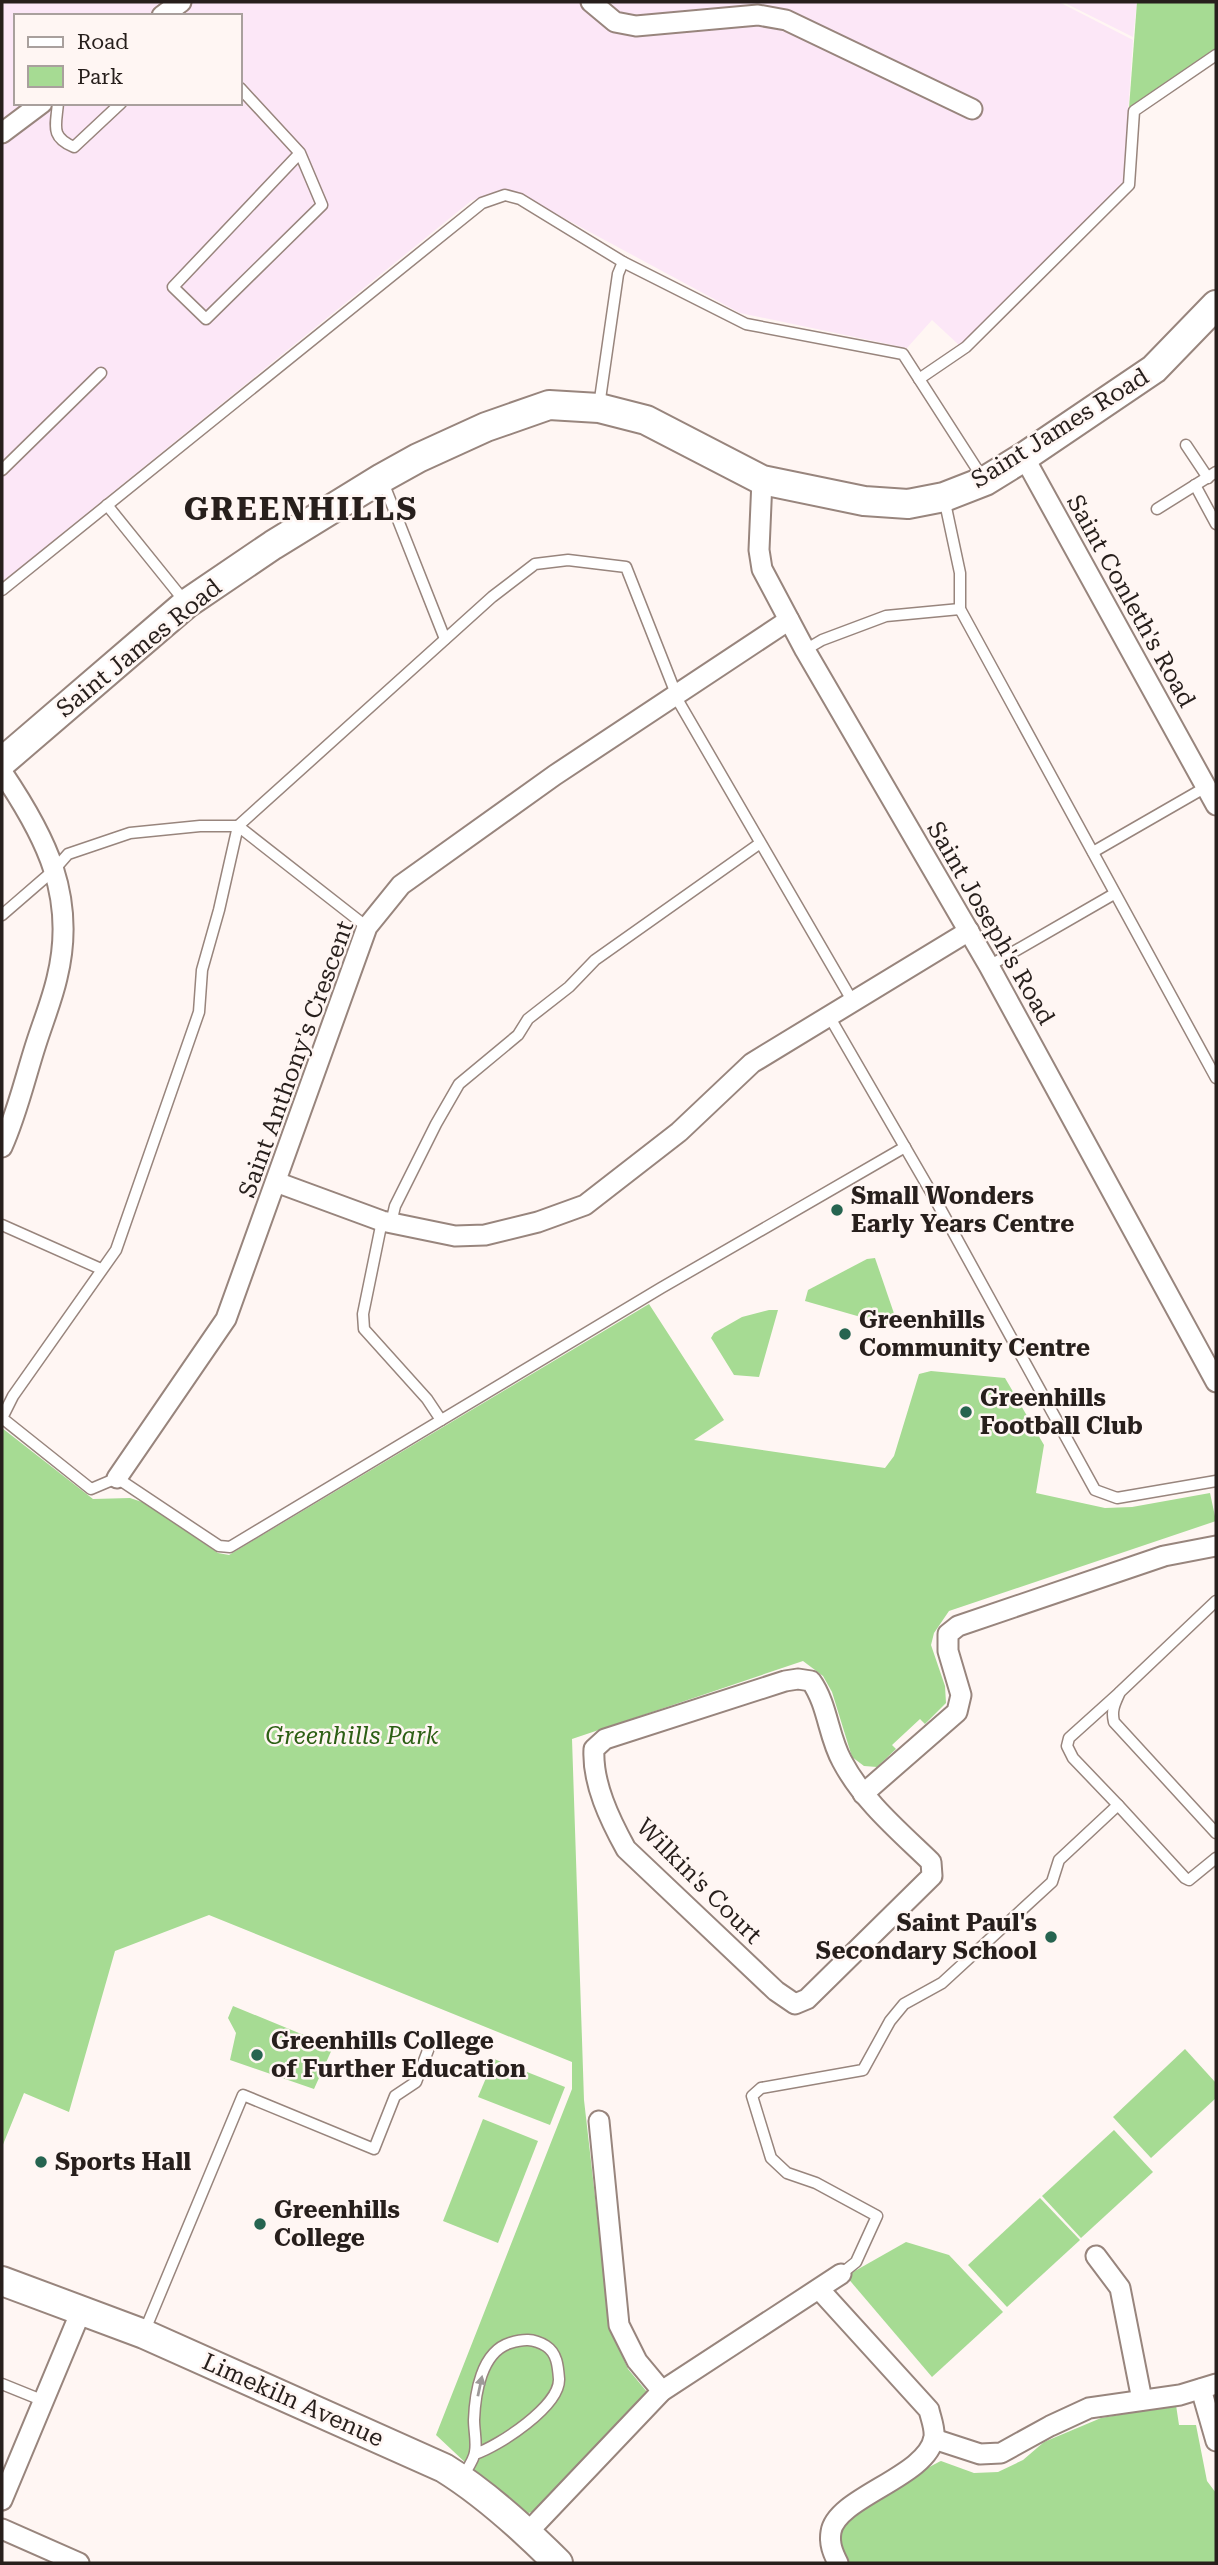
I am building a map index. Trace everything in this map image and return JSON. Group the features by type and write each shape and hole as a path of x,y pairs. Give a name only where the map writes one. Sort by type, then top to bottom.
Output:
{"street":[{"path":"165,14 181,2"},
{"path":"591,2 615,22 636,26 758,15 786,20 972,109"},
{"path":"2,133 39,105"},
{"name":"Saint James Road","path":"2,762 186,604 273,545 382,478 418,458 486,427 549,405 599,408 646,420 762,480 864,501 908,504 943,498 985,481 1024,457 1154,369 1216,305"},
{"name":"Saint Conleth's Road","path":"1024,457 1216,805"},
{"name":"Saint Joseph's Road","path":"762,480 759,550 762,569 805,650 1208,1349 1216,1382"},
{"name":"Saint Anthony's Crescent","path":"117,1478 226,1319 367,927 401,885 555,775 789,620"},
{"path":"2,772 38,831 54,870 64,908 63,944 57,978 2,1146"},
{"path":"276,1182 387,1222 455,1236 485,1235 538,1222 585,1205 679,1132 752,1063 968,931"},
{"path":"863,1794 957,1712 961,1695 948,1651 948,1634 958,1626 1164,1556 1216,1546"},
{"name":"Wilkin's Court","path":"785,1681 811,1681 818,1691 841,1759 863,1794 931,1862 932,1876 807,1999 794,2004 776,1991 626,1849 614,1828 593,1766 594,1749 605,1739 617,1734 785,1681"},
{"path":"599,2121 619,2325 637,2361 662,2391"},
{"path":"1096,2256 1120,2288 1142,2400"},
{"path":"527,2533 662,2391 841,2274"},
{"name":"Limekiln Avenue","path":"2,2281 144,2334 420,2456 461,2479 527,2533 558,2563"},
{"path":"819,2288 929,2410 934,2439 921,2460 844,2512 831,2529 831,2549 838,2563"},
{"path":"2,2500 80,2311"},
{"path":"934,2439 980,2454 1001,2453 1089,2408 1180,2395 1209,2386 1216,2441"},
{"path":"2,2529 79,2563"}],"lane":[{"path":"919,379 966,347 1129,185 1133,111 1216,55"},
{"path":"242,90 300,153 321,205 206,319 173,287 300,153"},
{"path":"58,105 55,131 61,141 74,147 119,105"},
{"path":"2,590 482,203 505,195 520,199 623,262 746,324 903,354 985,481"},
{"path":"599,408 618,274 623,262"},
{"path":"2,470 101,373"},
{"path":"1157,509 1212,475 1186,445"},
{"path":"382,478 446,639"},
{"path":"1195,485 1216,524"},
{"path":"943,498 960,573 960,609 1216,1078"},
{"path":"107,505 186,604"},
{"path":"853,1002 759,844 676,694 626,567 568,560 535,564 492,597 238,826 202,970 199,1012 116,1250 13,1396 2,1418 91,1489 117,1478 219,1546 230,1547 661,1288 905,1147"},
{"path":"805,650 822,640 886,616 960,609"},
{"path":"1093,852 1206,787"},
{"path":"2,915 68,855 130,833 200,826 238,826 367,927"},
{"path":"441,1420 427,1399 364,1329 363,1314 387,1222 436,1124 459,1084 518,1035 528,1019 569,987 595,960 759,844"},
{"path":"989,966 1114,894"},
{"path":"829,1016 936,1199 1095,1490 1117,1498 1216,1481"},
{"path":"2,1225 102,1269"},
{"path":"1216,1601 1069,1738 1067,1746 1073,1758 1185,1878 1194,1878 1216,1858"},
{"path":"1120,1692 1113,1708 1114,1722 1216,1833"},
{"path":"841,2274 856,2262 877,2216 816,2183 787,2173 771,2158 752,2096 761,2088 863,2070 890,2021 904,2004 942,1983 1052,1882 1059,1860 1118,1805"},
{"path":"144,2334 243,2095 374,2149 395,2096 416,2082 430,2045"},
{"path":"461,2479 475,2454 474,2417 479,2382 486,2363 501,2346 524,2339 549,2347 558,2360 559,2383 555,2397 500,2442 475,2454"},
{"path":"2,2384 44,2401"}],"shaded area":[{"path":"2,2 1059,2 1133,40 1123,184 960,346 932,320 907,348 740,313 523,196 499,190 471,201 2,582"},
{"path":"1063,2 1137,2 1133,37"}],"green space":[{"path":"1137,2 1216,2 1216,51 1129,108"},
{"path":"875,1258 899,1328 805,1301 808,1290 867,1259"},
{"name":"Greenhills Park","path":"649,1304 724,1420 694,1440 885,1468 894,1456 919,1374 931,1371 1005,1378 1044,1445 1036,1493 1105,1508 1132,1507 1210,1493 1216,1521 949,1611 934,1633 931,1645 945,1686 946,1703 925,1724 920,1719 892,1745 896,1749 877,1767 864,1766 852,1757 832,1692 823,1676 803,1661 572,1739 584,2100 610,2328 628,2369 647,2392 532,2512 525,2514 517,2511 436,2435 572,2089 572,2062 209,1915 115,1951 69,2112 24,2093 2,2147 2,1428 93,1499 130,1498 145,1503 218,1553 229,1555"},
{"path":"778,1310 759,1377 734,1375 711,1338 714,1333 742,1317"},
{"path":"233,2006 333,2047 314,2089 230,2060 236,2033 228,2018"},
{"path":"1185,2049 1216,2083 1216,2098 1151,2158 1113,2117"},
{"path":"494,2059 565,2087 550,2125 478,2097"},
{"path":"483,2119 538,2141 498,2243 443,2221"},
{"path":"1114,2130 1153,2172 1081,2238 1042,2196"},
{"path":"1040,2198 1080,2240 1007,2307 968,2265"},
{"path":"906,2242 949,2255 1003,2312 932,2377 846,2276"},
{"path":"1176,2405 1179,2425 1196,2425 1207,2481 1216,2493 1216,2563 846,2563 844,2559 839,2540 846,2524 886,2493 941,2461 974,2473 998,2472 1023,2460 1044,2442 1101,2418"}],"place":[{"name":"Small Wonders Early Years Centre","path":"837,1210"},
{"name":"Greenhills Community Centre","path":"845,1334"},
{"name":"Greenhills Football Club","path":"966,1412"},
{"name":"Saint Paul's Secondary School","path":"1051,1937"},
{"name":"Greenhills College of Further Education","path":"257,2055"},
{"name":"Sports Hall","path":"41,2162"},
{"name":"Greenhills College","path":"260,2224"}],"district":[{"name":"GREENHILLS","path":"301,509"}]}
